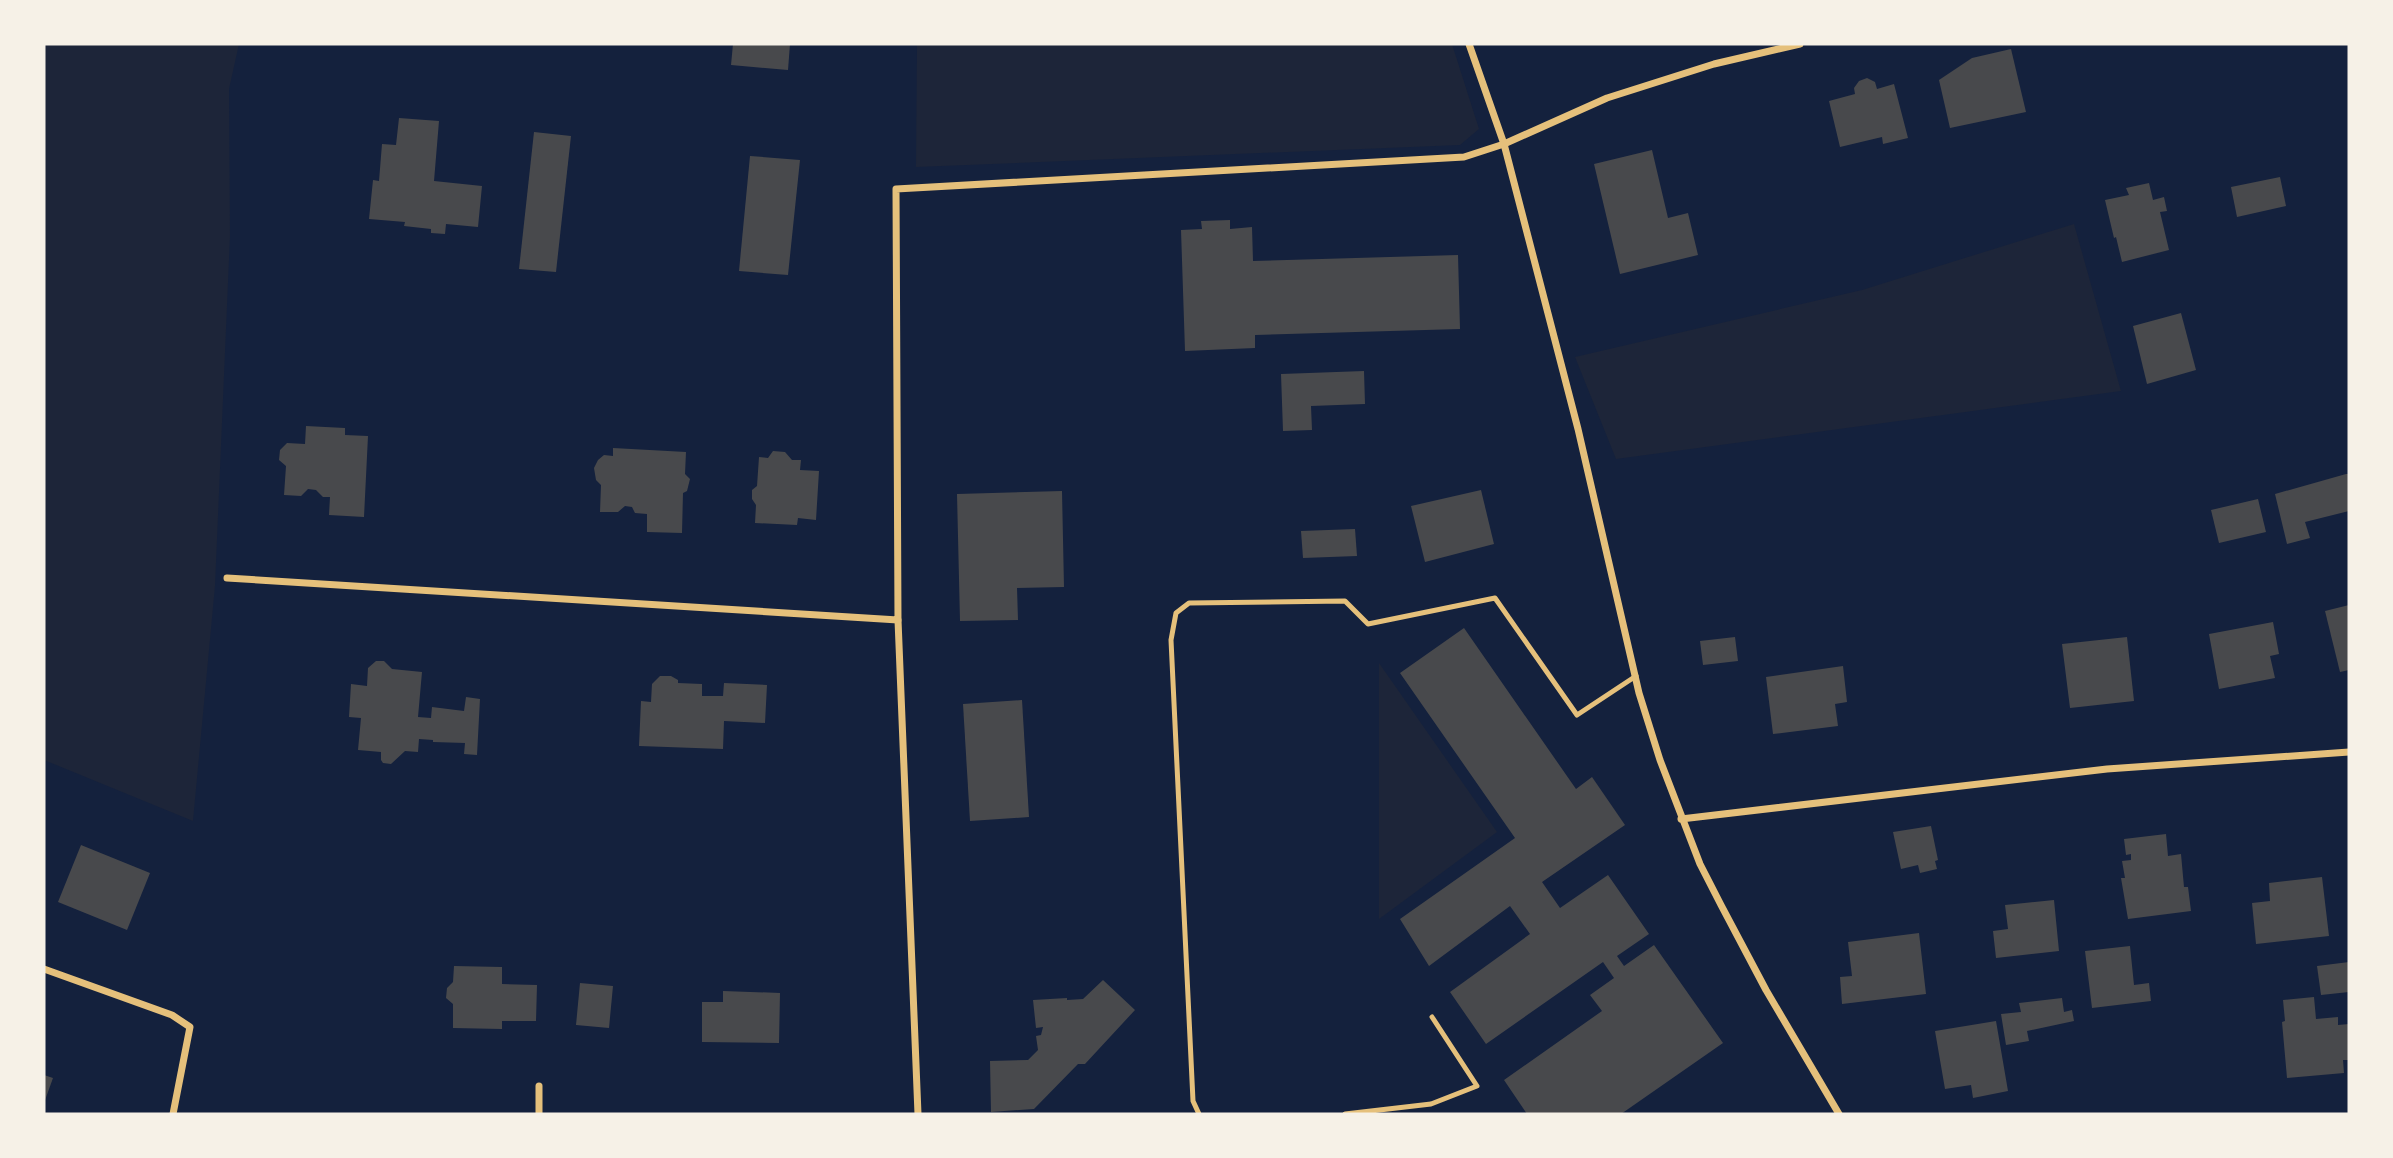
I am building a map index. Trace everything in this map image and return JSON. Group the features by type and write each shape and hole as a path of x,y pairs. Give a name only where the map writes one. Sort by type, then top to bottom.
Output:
{"street":[{"path":"1469,44 1504,144 1578,429 1636,676 1681,819 1700,864 1766,990 1839,1114"},
{"path":"918,1114 898,620 896,189 1464,157 1504,144 1607,97 1714,64 1800,44"},
{"path":"227,578 898,620"},
{"path":"1681,819 2107,769 2349,752"},
{"path":"44,969 172,1015 190,1027 173,1114"},
{"path":"539,1086 539,1114"}],"lane":[{"path":"1199,1114 1193,1101 1171,640 1176,613 1189,603 1345,601 1368,624 1495,598 1577,715 1636,676"},
{"path":"1345,1114 1432,1104 1477,1086 1432,1017"}],"shaded area":[{"path":"44,44 239,44 229,89 230,236 215,586 193,821 44,760"},
{"path":"917,44 1452,44 1479,129 1460,145 916,167"},
{"path":"2074,224 2121,391 1616,459 1575,357 1862,290"},
{"path":"1379,663 1497,832 1379,919"}],"building":[{"path":"733,44 790,44 788,70 731,65"},
{"path":"2011,49 2026,112 1950,128 1939,80 1972,58"},
{"path":"1867,78 1875,82 1877,89 1894,84 1908,138 1883,144 1882,137 1840,147 1829,101 1855,94 1854,88 1859,81"},
{"path":"399,118 439,121 434,181 482,186 478,227 446,224 445,234 431,233 431,229 404,226 405,222 369,219 373,180 379,181 382,144 396,145"},
{"path":"534,132 571,136 556,272 519,269"},
{"path":"1652,150 1668,218 1688,213 1698,255 1620,274 1594,164"},
{"path":"750,156 800,160 788,275 739,271"},
{"path":"2280,177 2286,206 2237,217 2231,187"},
{"path":"2149,183 2153,200 2164,197 2167,211 2160,212 2169,250 2122,262 2105,200 2129,195 2126,188"},
{"path":"1230,220 1230,229 1252,227 1253,261 1458,255 1460,329 1255,335 1255,348 1185,351 1181,230 1202,229 1201,221"},
{"path":"2181,313 2196,370 2147,384 2133,326"},
{"path":"1364,371 1365,404 1311,406 1312,430 1283,431 1281,374"},
{"path":"306,426 345,428 345,435 368,436 364,517 329,515 330,497 323,497 316,490 308,489 301,496 284,495 286,466 279,460 280,450 287,443 305,444"},
{"path":"613,448 686,452 685,474 690,479 687,491 683,493 682,533 647,532 647,514 635,513 632,507 625,506 618,512 600,512 601,485 596,480 594,468 604,455 613,456"},
{"path":"773,451 785,452 792,460 801,460 800,470 819,471 816,520 798,518 797,525 755,523 756,505 752,499 752,490 757,486 759,457 768,458"},
{"path":"2349,474 2349,511 2305,522 2310,538 2287,544 2275,494"},
{"path":"1481,490 1494,544 1425,562 1411,506"},
{"path":"1062,491 1064,587 1017,588 1018,620 960,621 957,494"},
{"path":"2258,499 2266,532 2219,543 2211,510"},
{"path":"1355,529 1357,556 1303,558 1301,531"},
{"path":"2349,605 2349,670 2340,672 2325,611"},
{"path":"2273,622 2279,654 2270,656 2275,678 2219,689 2209,634"},
{"path":"1464,628 1576,789 1592,777 1625,825 1542,882 1560,908 1608,875 1649,934 1617,956 1624,966 1654,945 1723,1043 1621,1114 1527,1114 1504,1080 1602,1011 1590,995 1614,978 1603,962 1486,1044 1450,992 1530,934 1510,906 1429,966 1400,919 1515,838 1400,673"},
{"path":"1735,637 1738,661 1703,665 1700,641"},
{"path":"2127,637 2134,701 2070,708 2062,644"},
{"path":"376,661 384,661 392,669 422,672 418,717 431,718 432,707 464,711 466,697 480,699 477,755 464,754 465,743 419,739 418,752 405,751 391,764 383,763 381,752 358,750 361,718 349,717 351,684 367,686 368,668"},
{"path":"1843,666 1847,702 1835,704 1838,726 1773,734 1766,677"},
{"path":"660,676 671,676 678,680 678,683 702,684 702,696 723,696 724,683 767,685 765,723 724,721 723,749 639,746 641,701 651,702 652,684"},
{"path":"1022,700 1029,817 970,821 963,704"},
{"path":"1931,826 1938,860 1935,861 1937,869 1920,873 1918,865 1901,869 1893,832"},
{"path":"2166,834 2168,856 2181,854 2184,887 2188,887 2191,911 2128,919 2121,878 2125,878 2122,861 2131,860 2131,854 2126,855 2124,839"},
{"path":"81,845 150,873 127,930 58,902"},
{"path":"2322,877 2329,936 2256,944 2252,903 2270,901 2269,883"},
{"path":"2054,900 2059,951 1996,958 1993,931 2008,929 2005,905"},
{"path":"1919,933 1926,994 1842,1004 1840,977 1852,976 1848,942"},
{"path":"2130,946 2134,985 2149,983 2151,1001 2092,1008 2085,951"},
{"path":"2349,962 2349,992 2321,995 2317,966"},
{"path":"454,966 502,967 502,984 537,985 536,1021 502,1021 502,1029 453,1028 453,1004 446,998 447,988 453,982"},
{"path":"1103,980 1135,1010 1085,1064 1078,1064 1034,1109 991,1112 990,1061 1028,1060 1038,1050 1036,1036 1041,1035 1043,1027 1036,1028 1033,1000 1083,999"},
{"path":"580,983 613,986 609,1028 576,1025"},
{"path":"723,991 780,993 779,1043 702,1042 702,1002 723,1002"},
{"path":"2314,997 2316,1019 2338,1017 2338,1025 2349,1024 2349,1060 2343,1060 2344,1073 2287,1078 2282,1022 2285,1021 2283,1000"},
{"path":"2062,998 2064,1012 2072,1010 2074,1021 2027,1031 2029,1041 2006,1045 2001,1014 2021,1012 2019,1003"},
{"path":"1996,1021 2008,1091 1973,1098 1971,1085 1945,1089 1935,1031"},
{"path":"44,1075 53,1078 44,1103"}]}
